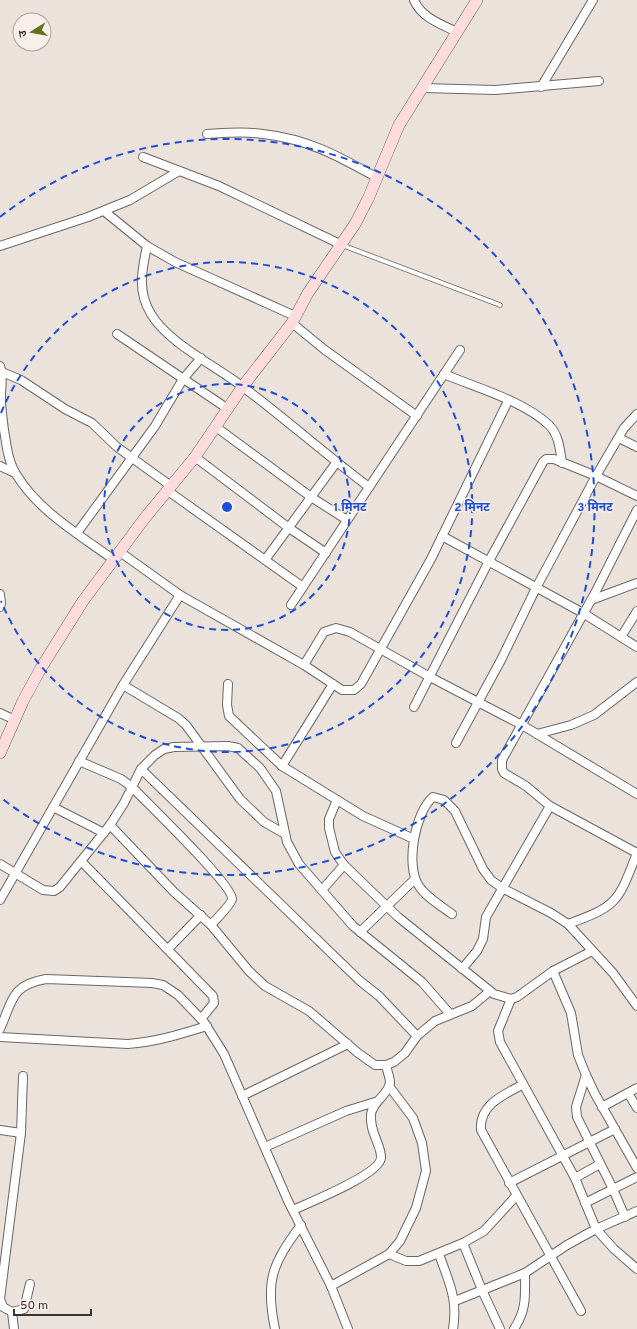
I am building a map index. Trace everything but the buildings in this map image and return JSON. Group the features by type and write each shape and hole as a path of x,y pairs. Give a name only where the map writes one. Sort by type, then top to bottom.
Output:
{"street":[{"path":"414,0 421,11 435,22 456,32"},
{"path":"0,753 23,701 59,637 83,601 194,457 243,386 294,320 308,293 342,245 368,199 399,125 477,0"},
{"path":"541,86 593,0"},
{"path":"423,88 496,90 598,81"},
{"path":"207,134 261,133 297,140 333,153 376,177"},
{"path":"143,158 219,186 342,245"},
{"path":"0,246 104,211 130,200 179,171"},
{"path":"104,211 147,246 175,262 294,320 325,350 416,416"},
{"path":"147,246 140,280 150,313 160,327 200,358 243,386 336,463 369,487"},
{"path":"117,334 228,409"},
{"path":"291,605 460,350"},
{"path":"77,533 155,426 183,379 200,358"},
{"path":"303,587 169,488 117,447 92,423 65,409 21,380 1,369 1,402 9,457 15,473 27,490 47,509 77,533 180,595 304,665 342,690 354,690 361,684 442,536 508,401"},
{"path":"444,374 524,407 550,426 559,441 562,463"},
{"path":"456,742 502,660 536,588 596,476 619,438 637,414"},
{"path":"216,427 311,497 347,520"},
{"path":"619,438 637,447"},
{"path":"194,457 289,528 326,553"},
{"path":"414,707 538,467 543,462 550,459 562,463 596,476 637,496"},
{"path":"266,560 336,463"},
{"path":"0,466 15,473"},
{"path":"568,924 598,913 612,904 622,893 637,853 550,806 526,786 504,773 502,769 502,760 591,600 637,510"},
{"path":"442,536 583,613 637,646"},
{"path":"591,600 637,583"},
{"path":"0,594 0,607"},
{"path":"0,900 123,685 180,595"},
{"path":"621,637 637,611"},
{"path":"304,665 324,632 336,628 350,632 364,638 380,650 522,725 637,794"},
{"path":"536,734 571,725 594,715 637,682"},
{"path":"228,684 227,705 229,716 282,766 363,816 414,839"},
{"path":"282,766 333,684"},
{"path":"123,685 178,718 193,733 240,800 264,822 285,834"},
{"path":"0,713 15,720"},
{"path":"0,864 43,890 54,892 60,887 110,825 141,769 155,755 164,749 174,747 201,745 238,748 260,768 276,791 290,851 322,890 360,932 422,982 450,1014"},
{"path":"79,761 121,779 132,787 211,868 230,891 232,898 231,902 211,925"},
{"path":"141,769 360,981 379,996 417,1036"},
{"path":"452,914 423,891 416,879 413,864 414,839 424,807 433,796 444,800 455,810 483,869 491,880 502,888 551,913 568,924 581,936 592,951 613,973 637,1006"},
{"path":"337,800 329,818 329,828 335,852 344,865 398,917 490,991 500,997 511,999 522,995 553,971 592,951"},
{"path":"462,969 477,951 483,939 486,917 550,806"},
{"path":"53,807 104,833"},
{"path":"110,825 174,892 211,925 248,971 266,986 309,1011 375,1065 386,1065 394,1062 405,1053 417,1036 436,1021 472,1006 490,991"},
{"path":"81,861 213,996 214,1003 201,1019"},
{"path":"322,890 344,865"},
{"path":"360,932 416,879"},
{"path":"168,949 201,915"},
{"path":"553,971 571,1013 578,1055 586,1075 602,1107 637,1168"},
{"path":"0,1029 18,990 25,984 46,979 163,985 178,995 207,1026 224,1054 293,1210 331,1286 348,1329"},
{"path":"511,999 498,1031 500,1042 522,1085 575,1178 596,1229 614,1249 637,1269"},
{"path":"0,1037 128,1044 147,1043 207,1026"},
{"path":"242,1096 348,1044"},
{"path":"293,1210 356,1180 372,1171 379,1163 381,1156 370,1124 371,1112 375,1102 389,1086 390,1081 386,1065"},
{"path":"586,1075 576,1107 577,1116 589,1143 614,1189 624,1217"},
{"path":"23,1076 21,1133 4,1236 0,1299 3,1307 7,1311 12,1312 24,1309 30,1284"},
{"path":"522,1085 492,1102 483,1113 480,1122 481,1130 508,1183 581,1310"},
{"path":"331,1286 389,1254 400,1241 416,1208 426,1171 422,1143 413,1118 389,1086"},
{"path":"602,1107 637,1088"},
{"path":"628,1093 637,1108"},
{"path":"265,1147 346,1111 375,1102"},
{"path":"508,1183 615,1129"},
{"path":"0,1130 21,1133"},
{"path":"575,1178 600,1164"},
{"path":"585,1203 637,1177"},
{"path":"389,1254 406,1261 419,1261 464,1243 484,1231 516,1196"},
{"path":"455,1301 525,1273 596,1229 637,1212"},
{"path":"275,1329 270,1305 270,1287 274,1269 286,1245 301,1225"},
{"path":"464,1243 482,1290 500,1329"},
{"path":"439,1254 455,1301 455,1313 452,1329"},
{"path":"514,1329 521,1318 525,1305 525,1273"},
{"path":"12,1312 14,1329"}],"lane":[{"path":"342,245 500,305"}]}
